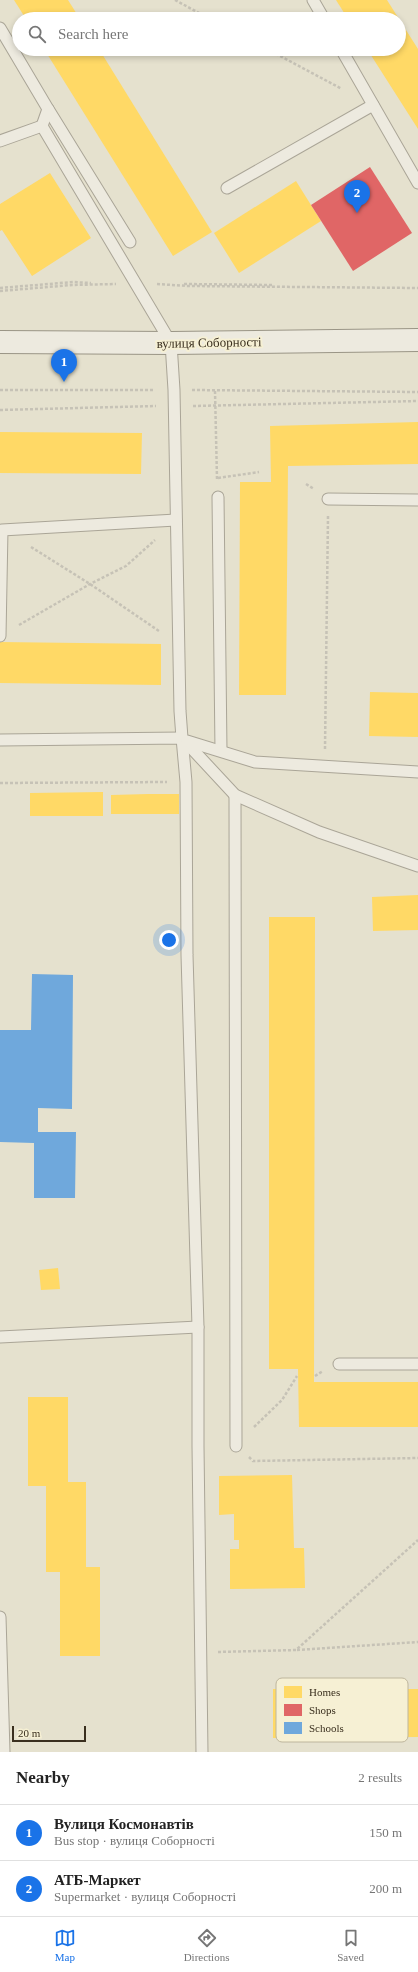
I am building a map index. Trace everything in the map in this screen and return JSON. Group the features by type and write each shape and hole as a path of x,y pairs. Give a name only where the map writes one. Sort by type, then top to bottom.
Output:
{"street":[{"name":"вулиця Соборності","path":"0,342 171,343 418,340"}],"lane":[{"path":"313,0 320,12"},
{"path":"0,28 12,48"},
{"path":"17,56 130,242"},
{"path":"345,56 418,183"},
{"path":"227,188 373,105"},
{"path":"42,126 48,109"},
{"path":"0,141 42,126"},
{"path":"42,126 171,343 174,390 179,644 186,782 187,956 198,1327 202,1752"},
{"path":"218,497 221,750"},
{"path":"328,499 418,500"},
{"path":"0,636 2,530 176,520"},
{"path":"184,739 235,795 319,832 418,866"},
{"path":"0,740 184,739 255,762 418,772"},
{"path":"235,795 236,1446"},
{"path":"0,1337 198,1327"},
{"path":"339,1364 418,1364"},
{"path":"0,1617 4,1752"}],"path":[{"path":"175,0 197,12"},
{"path":"280,56 373,105"},
{"path":"0,290 72,285 136,283"},
{"path":"154,284 188,286 418,287"},
{"path":"0,390 418,392"},
{"path":"215,391 218,497"},
{"path":"0,410 418,401"},
{"path":"217,478 258,472"},
{"path":"325,766 328,499"},
{"path":"0,636 90,584 126,566 176,520"},
{"path":"2,530 90,584 179,644"},
{"path":"0,783 186,782"},
{"path":"297,1376 282,1400 236,1446 253,1460 418,1458"},
{"path":"296,1650 418,1540"},
{"path":"201,1653 296,1650 418,1642"}],"building: Homes":[{"path":"14,0 68,0 76,12 22,12"},
{"path":"336,0 387,0 395,12 344,12"},
{"path":"406,30 418,49 418,129 371,56 406,56"},
{"path":"48,56 103,56 212,232 173,256"},
{"path":"50,173 91,238 32,276 2,230 0,231 0,204"},
{"path":"296,181 321,221 239,273 214,233"},
{"path":"418,422 418,464 288,466 286,695 239,695 240,482 271,482 270,426"},
{"path":"0,432 142,433 141,474 0,473"},
{"path":"0,642 161,644 161,685 0,683"},
{"path":"370,692 418,693 418,737 369,736"},
{"path":"103,792 103,816 30,816 30,793"},
{"path":"179,794 179,814 111,814 111,795"},
{"path":"418,895 418,930 373,931 372,897"},
{"path":"269,917 315,917 314,1382 418,1382 418,1427 299,1427 298,1369 269,1369"},
{"path":"58,1268 60,1289 41,1290 39,1270"},
{"path":"28,1397 68,1397 68,1482 86,1482 86,1567 100,1567 100,1656 60,1656 60,1572 46,1572 46,1486 28,1486"},
{"path":"292,1475 294,1548 304,1548 305,1588 230,1589 230,1549 239,1549 239,1540 234,1540 234,1514 219,1515 219,1476"},
{"path":"273,1689 276,1689 276,1738 273,1738"},
{"path":"408,1689 418,1689 418,1737 408,1737"}],"building: Shops":[{"path":"370,167 412,233 353,271 311,205"}],"building: Schools":[{"path":"32,974 73,975 72,1109 38,1108 38,1132 76,1132 75,1198 34,1198 34,1143 0,1142 0,1030 31,1030"}],"place":[{"name":"АТБ-Маркет","path":"357,213"},
{"name":"Вулиця Космонавтів","path":"64,382"}]}
